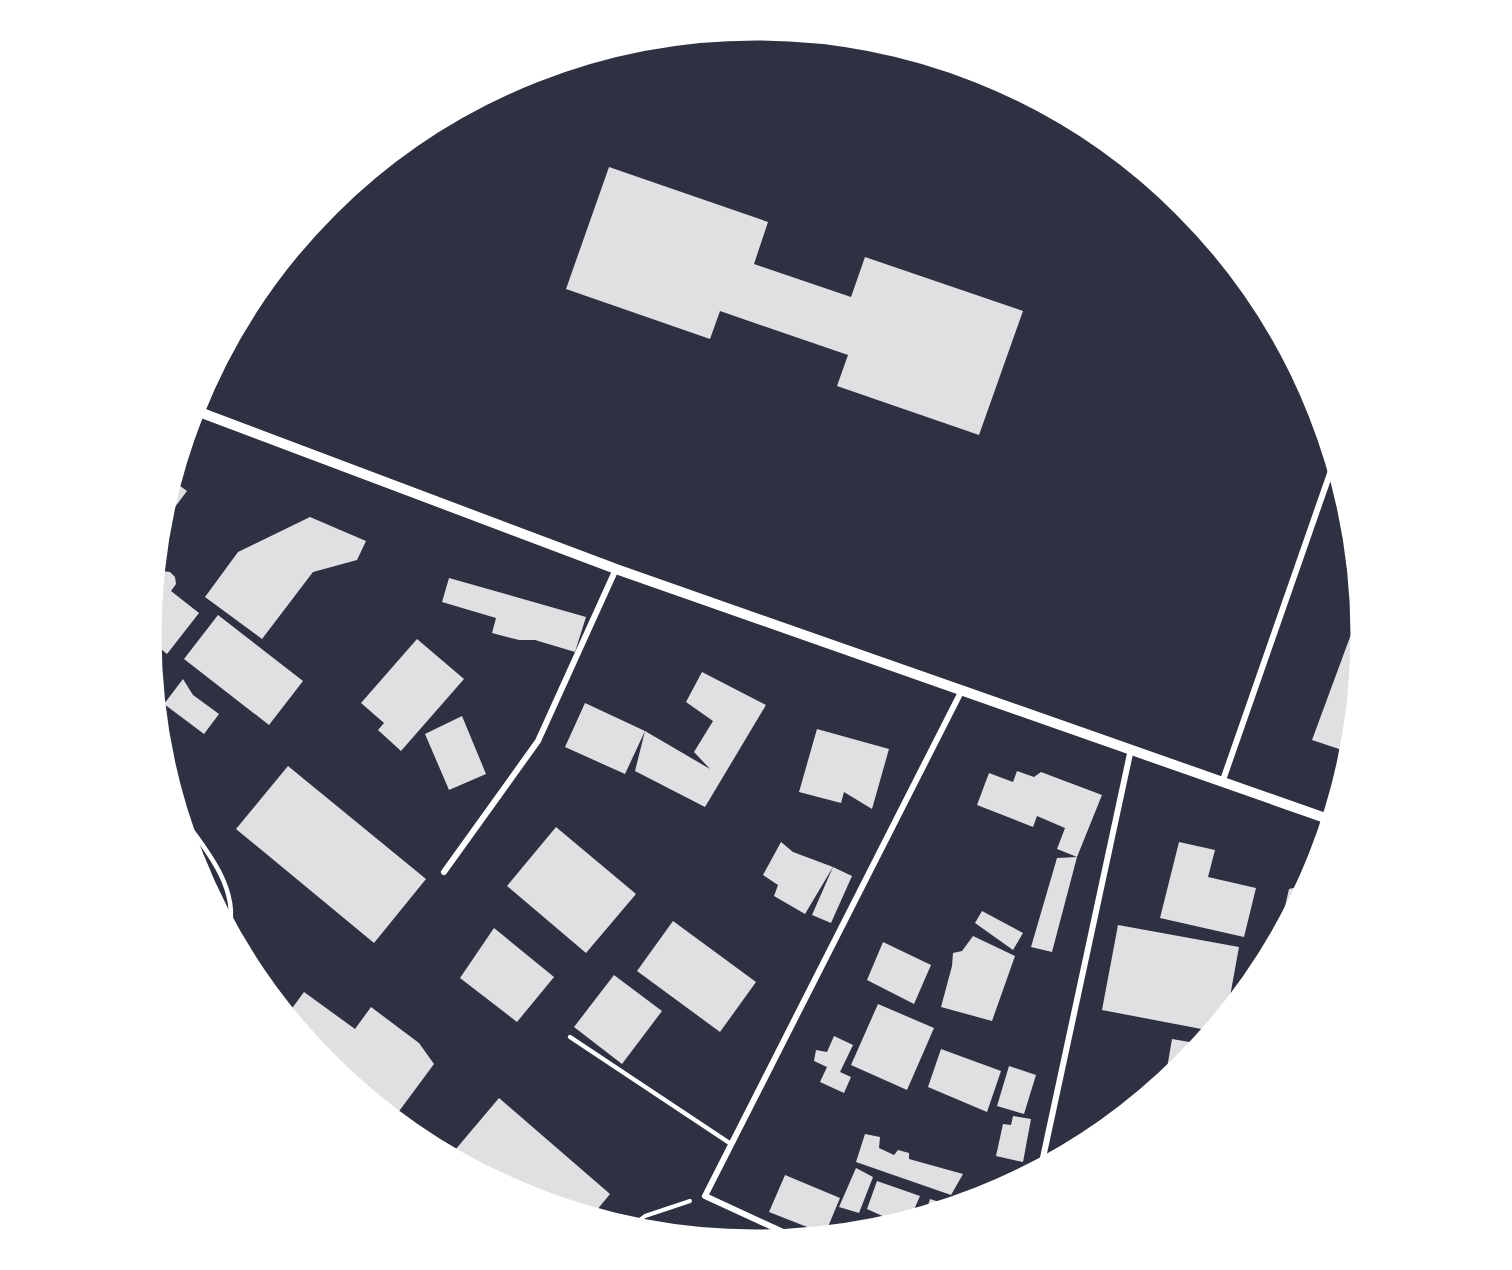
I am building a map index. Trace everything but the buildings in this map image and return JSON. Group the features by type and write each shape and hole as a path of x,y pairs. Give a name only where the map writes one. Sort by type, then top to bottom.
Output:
{"street":[{"path":"203,413 616,568 1323,817"},
{"path":"1223,780 1330,474"},
{"path":"444,872 538,741 616,568"},
{"path":"780,1230 705,1196 962,690"},
{"path":"1043,1157 1131,749"}],"lane":[{"path":"194,832 206,848 227,889 229,913"},
{"path":"570,1036 731,1144"}],"path":[{"path":"640,1220 645,1216 705,1196"}]}
